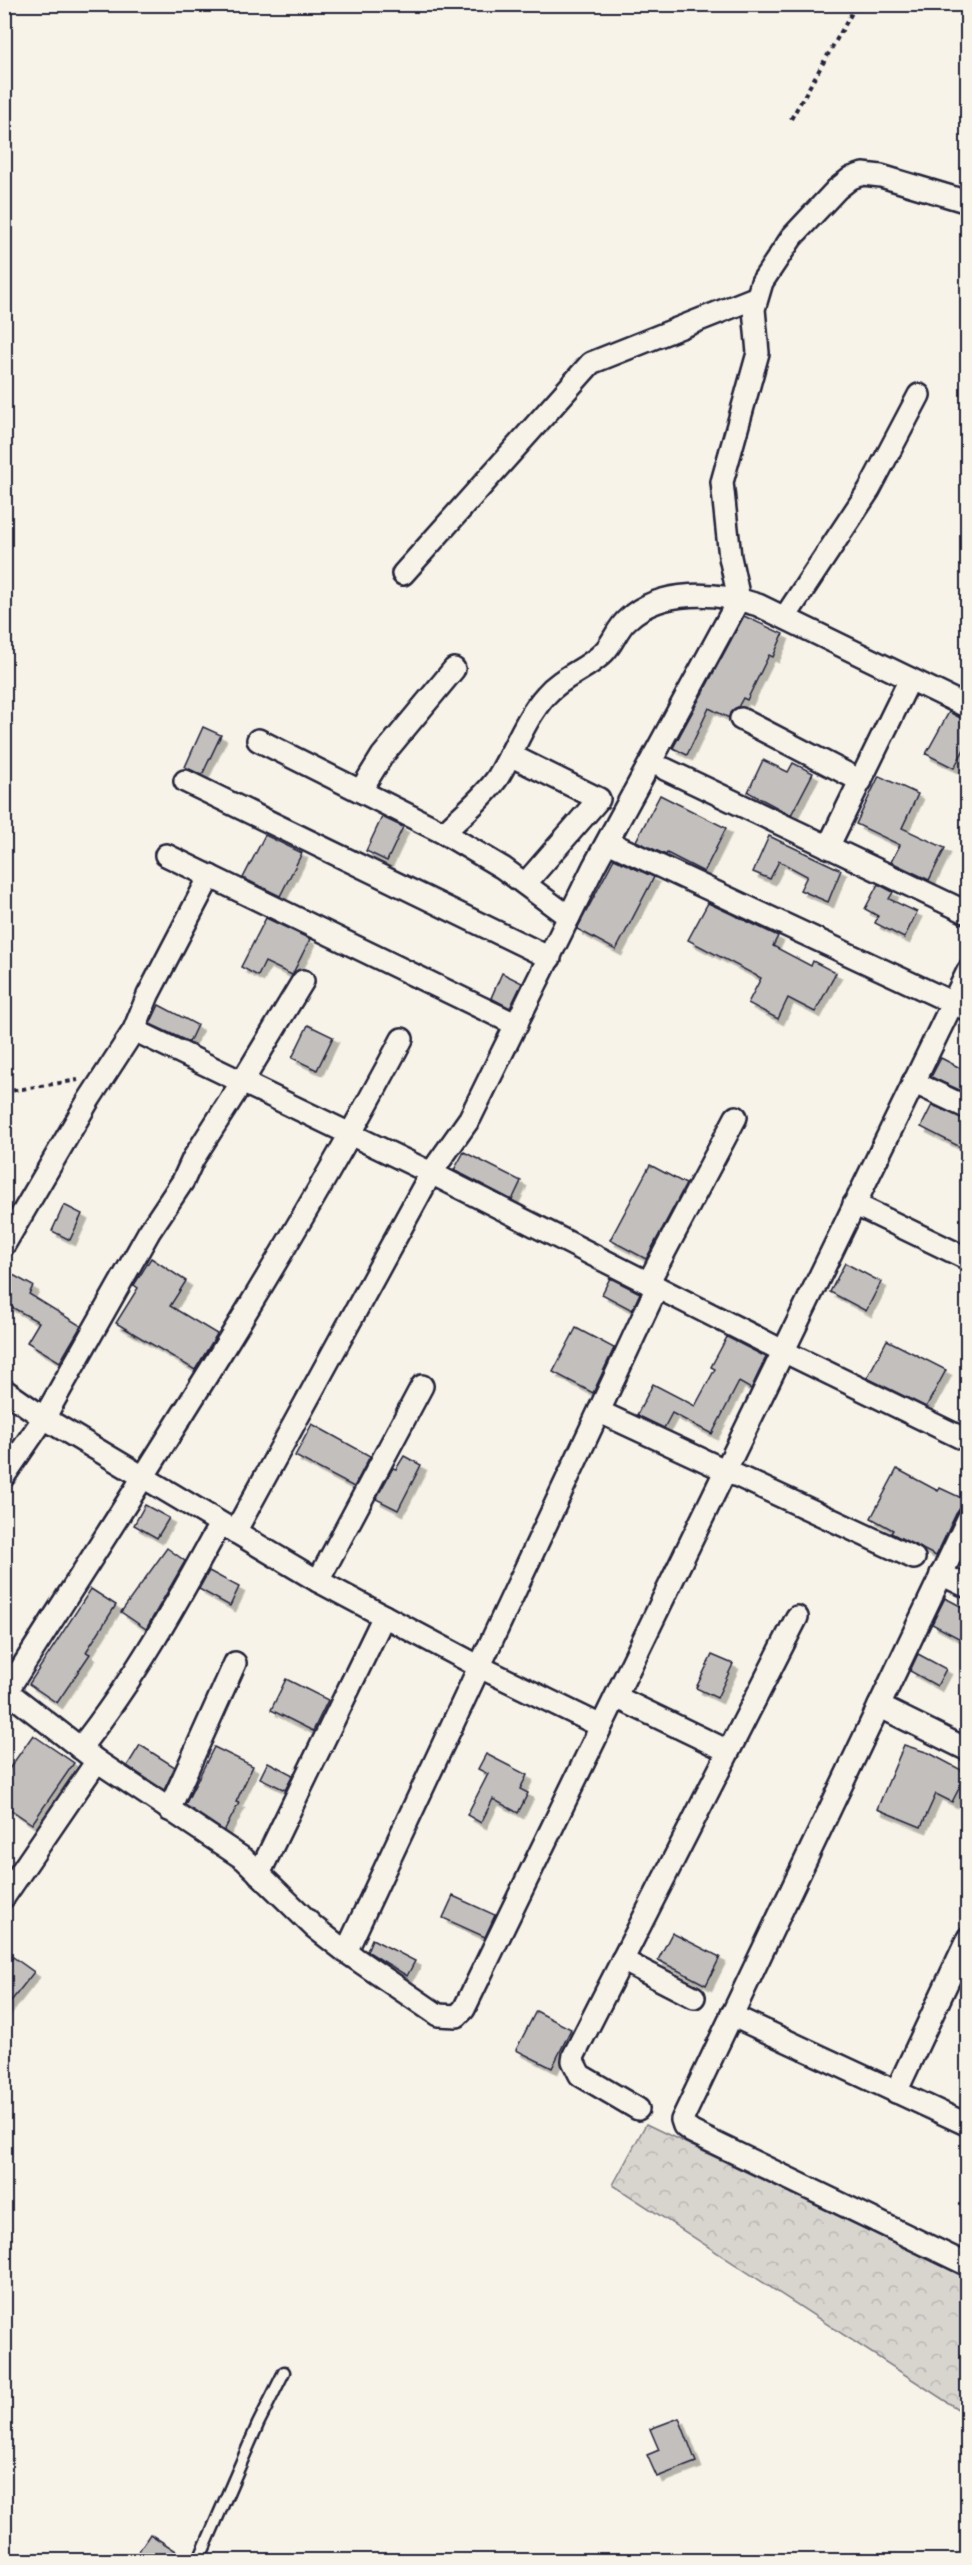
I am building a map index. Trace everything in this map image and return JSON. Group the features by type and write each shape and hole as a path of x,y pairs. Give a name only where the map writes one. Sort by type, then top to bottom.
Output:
{"street":[{"path":"4,1897 89,1755 126,1683 227,1528 430,1173 471,1118 569,917 739,599 730,557 722,482 758,353 754,309 772,265 792,237 837,189 851,178 864,174 881,176 968,202"},
{"path":"403,574 591,363 757,297"},
{"path":"785,617 863,499 920,395"},
{"path":"444,833 492,784 543,697 564,677 604,652 629,617 658,602 706,594 739,599 785,617 968,707"},
{"path":"361,790 382,756 454,669"},
{"path":"828,847 910,679"},
{"path":"741,719 861,781"},
{"path":"258,740 444,833 503,868 569,917"},
{"path":"510,755 599,799 525,884"},
{"path":"665,770 968,913"},
{"path":"184,781 550,958"},
{"path":"608,842 960,1006"},
{"path":"166,855 517,1024"},
{"path":"4,1245 104,1076 134,1030 148,995 210,876"},
{"path":"402,1039 352,1135 224,1349 6,1690 89,1755 230,1849 314,1927 346,1952 438,2015 448,2018 457,2016 464,2009 913,1082 960,1006 968,971"},
{"path":"4,1476 44,1418 149,1232 303,981"},
{"path":"134,1030 430,1173 783,1351 968,1441"},
{"path":"913,1082 968,1108"},
{"path":"346,1952 600,1412 653,1285 736,1117"},
{"path":"854,1204 968,1259"},
{"path":"318,1581 422,1386"},
{"path":"4,1390 44,1418 318,1581 480,1667 601,1726"},
{"path":"600,1412 914,1558"},
{"path":"968,1519 683,2114 684,2126 692,2132 968,2265"},
{"path":"941,1574 968,1587"},
{"path":"259,1874 384,1616"},
{"path":"638,2109 580,2075 573,2061 577,2047 797,1617"},
{"path":"169,1810 236,1663"},
{"path":"616,1697 729,1751"},
{"path":"879,1706 968,1750"},
{"path":"896,2092 961,1969 968,1938"},
{"path":"622,1960 694,1997"},
{"path":"731,2015 968,2125"}],"lane":[{"path":"199,2560 247,2449 284,2372"}],"path":[{"path":"791,119 858,4"},
{"path":"4,1092 104,1076"}],"green space":[{"path":"646,2124 967,2278 967,2415 613,2185"}],"building":[{"path":"744,616 783,634 773,657 769,655 747,700 743,698 738,707 730,713 729,718 709,708 687,755 673,748"},
{"path":"949,712 968,722 968,742 954,768 926,754"},
{"path":"203,727 221,735 202,775 185,767"},
{"path":"763,760 788,772 793,763 813,773 791,815 748,792"},
{"path":"879,776 918,794 902,828 945,848 929,880 891,862 900,845 856,824"},
{"path":"660,795 726,828 704,872 667,853 666,855 636,841"},
{"path":"382,817 403,827 387,861 366,851"},
{"path":"265,835 302,853 280,896 243,878"},
{"path":"769,836 841,870 828,902 800,890 807,876 779,861 770,879 753,872"},
{"path":"614,859 654,877 616,950 577,929"},
{"path":"878,884 893,892 889,899 917,912 904,938 875,923 878,916 865,909"},
{"path":"708,903 778,936 773,946 811,966 813,961 836,973 815,1012 788,998 778,1019 748,1003 761,978 688,940"},
{"path":"266,918 310,939 292,975 265,962 258,976 241,967"},
{"path":"502,973 522,983 510,1008 491,998"},
{"path":"159,1005 197,1025 189,1042 150,1024"},
{"path":"308,1025 333,1037 317,1070 292,1058"},
{"path":"941,1058 968,1072 968,1094 931,1077"},
{"path":"932,1105 968,1120 968,1151 921,1127"},
{"path":"464,1152 521,1181 512,1200 454,1170"},
{"path":"650,1165 686,1184 646,1259 610,1240"},
{"path":"64,1205 82,1214 70,1240 52,1231"},
{"path":"151,1258 186,1281 170,1306 217,1334 195,1370 116,1323 138,1288 134,1285"},
{"path":"845,1263 881,1282 866,1311 830,1292"},
{"path":"4,1270 33,1286 29,1294 81,1326 60,1362 27,1342 39,1322 4,1303"},
{"path":"610,1278 640,1293 632,1310 602,1294"},
{"path":"576,1328 614,1348 593,1393 553,1372"},
{"path":"727,1337 766,1357 751,1389 739,1382 712,1434 672,1413 664,1428 637,1415 653,1384 695,1406 715,1369 711,1367"},
{"path":"887,1340 946,1370 926,1407 867,1378"},
{"path":"312,1424 370,1456 354,1487 295,1456"},
{"path":"404,1456 421,1465 398,1510 376,1499 393,1468 396,1469"},
{"path":"897,1469 938,1491 940,1488 966,1500 956,1514 936,1556 891,1533 893,1530 871,1518"},
{"path":"145,1505 169,1518 157,1538 134,1525"},
{"path":"167,1548 185,1561 146,1629 121,1612"},
{"path":"209,1571 239,1587 230,1606 199,1589"},
{"path":"91,1589 116,1605 86,1652 90,1654 57,1703 29,1684"},
{"path":"945,1598 968,1610 968,1643 932,1624"},
{"path":"918,1654 946,1669 937,1686 910,1671"},
{"path":"712,1655 733,1664 717,1698 696,1688"},
{"path":"286,1679 328,1700 313,1731 271,1710"},
{"path":"33,1735 74,1763 32,1824 4,1805 4,1776"},
{"path":"140,1745 175,1767 164,1790 127,1766"},
{"path":"904,1745 929,1753 967,1773 952,1802 936,1794 921,1827 877,1809"},
{"path":"214,1747 253,1766 236,1802 239,1803 224,1831 185,1805"},
{"path":"486,1754 527,1775 520,1789 528,1793 518,1813 493,1799 481,1823 467,1815 488,1774 478,1769"},
{"path":"268,1762 293,1775 285,1790 260,1778"},
{"path":"453,1896 495,1915 485,1937 443,1918"},
{"path":"672,1933 720,1957 706,1985 658,1960"},
{"path":"372,1939 415,1961 407,1976 367,1951"},
{"path":"13,1957 34,1972 4,2010 4,1968"},
{"path":"536,2011 571,2029 552,2068 516,2050"},
{"path":"679,2418 696,2462 657,2477 647,2455 659,2450 650,2429"},
{"path":"150,2534 190,2560 133,2560"}]}
